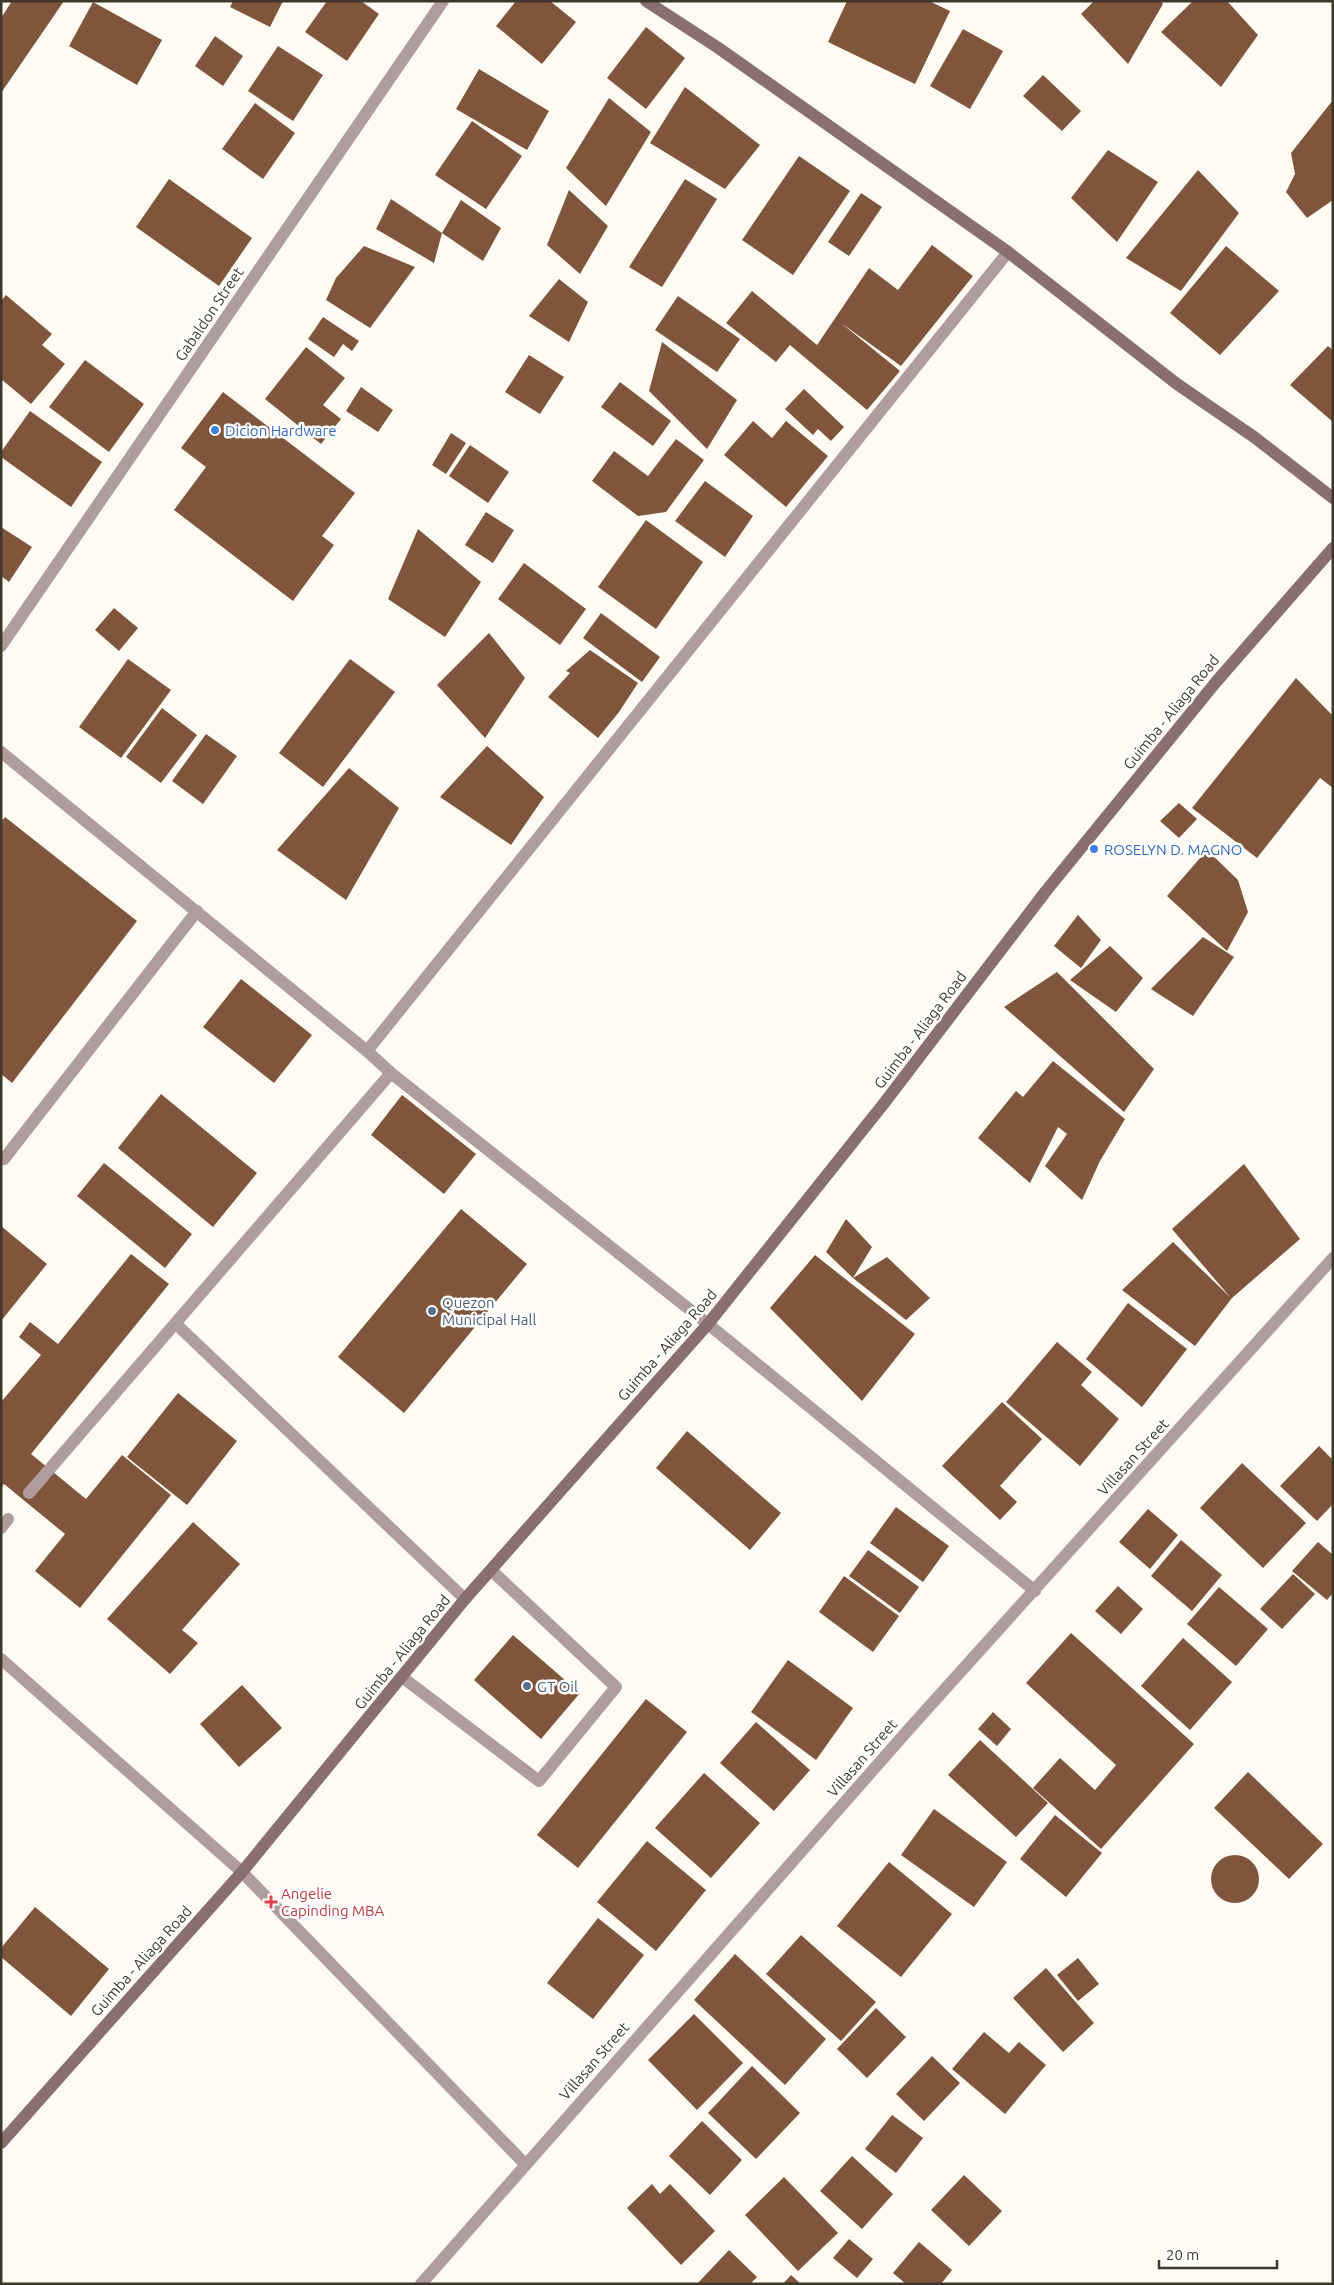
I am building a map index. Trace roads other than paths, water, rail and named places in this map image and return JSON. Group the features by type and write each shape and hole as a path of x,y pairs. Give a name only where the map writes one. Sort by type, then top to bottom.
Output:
{"main road":[{"path":"646,1 717,47 1008,252 1177,384 1254,437 1333,498"},
{"name":"Guimba - Aliaga Road","path":"1,2143 242,1872 465,1600 708,1324 885,1102 1052,884 1216,682 1333,548"}],"street":[{"name":"Gabaldon Street","path":"1,646 443,1"},
{"path":"367,1051 1008,252"},
{"path":"1,752 197,911 367,1051 391,1073 708,1324 1035,1591"},
{"path":"1,1158 4,1160 197,911"},
{"path":"29,1493 391,1073"},
{"name":"Villasan Street","path":"421,2284 909,1729 1333,1258"},
{"path":"176,1324 465,1600"},
{"path":"402,1677 539,1781 616,1687 491,1570"},
{"path":"1,1659 242,1872 525,2164"}],"place":[{"name":"Dicion Hardware","path":"215,430"},
{"name":"ROSELYN D. MAGNO","path":"1094,849"},
{"name":"Quezon Municipal Hall","path":"432,1311"},
{"name":"GT Oil","path":"527,1686"},
{"name":"Angelie Capinding MBA","path":"271,1902"}]}
